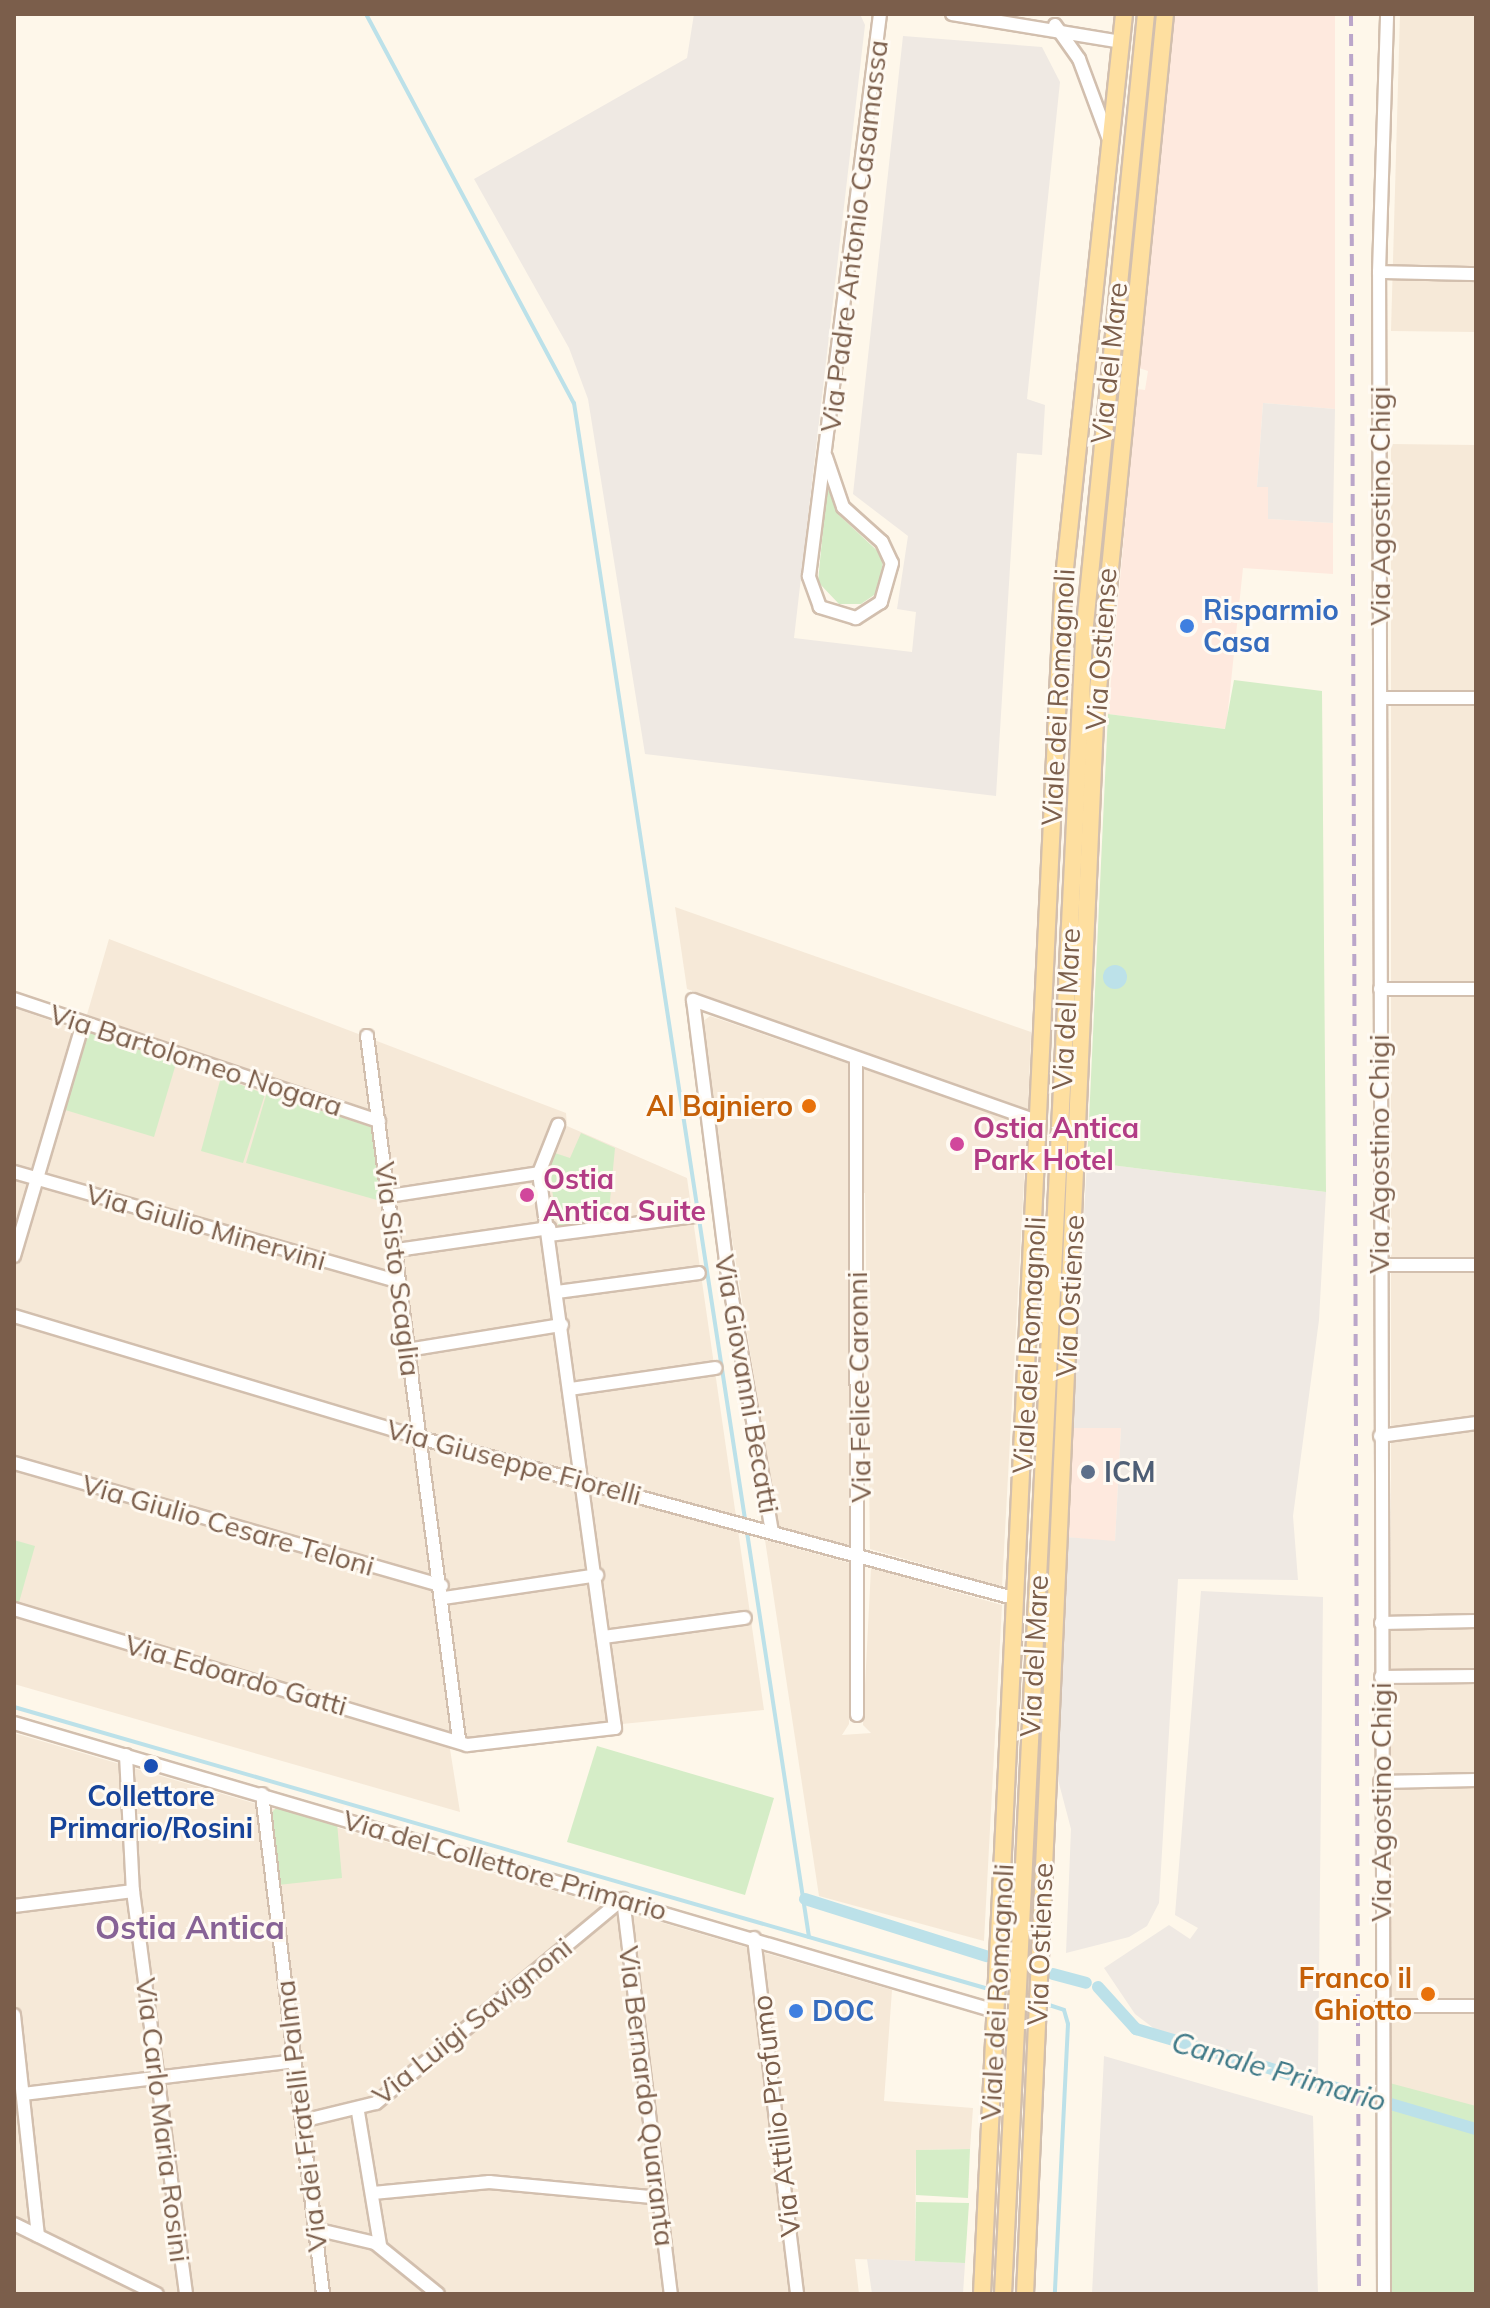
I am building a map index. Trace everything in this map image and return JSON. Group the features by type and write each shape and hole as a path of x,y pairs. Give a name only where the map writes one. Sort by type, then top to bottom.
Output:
{"main road":[{"name":"Viale dei Romagnoli","path":"982,2294 1064,572 1124,14"},
{"name":"Via del Mare","path":"1003,2294 1084,635 1146,14"},
{"name":"Via Ostiense","path":"1025,2294 1095,720 1165,14"}],"street":[{"name":"Via Padre Antonio Casamassa","path":"826,457 843,507 882,542 892,563 881,602 856,618 825,610 809,586 880,14"},
{"path":"952,14 1055,25 1121,42"},
{"name":"Via Agostino Chigi","path":"1384,2294 1380,1782 1379,272 1387,14"},
{"path":"1055,25 1079,59 1109,140"},
{"path":"1379,272 1476,274"},
{"path":"1381,698 1476,698"},
{"path":"1380,989 1476,989"},
{"name":"Via Bartolomeo Nogara","path":"14,999 379,1121"},
{"name":"Via Giovanni Becatti","path":"772,1532 727,1269 693,1000 856,1058"},
{"path":"14,1256 83,1023"},
{"name":"Via Sisto Scaglia","path":"367,1036 397,1250 407,1350 443,1592 459,1740"},
{"path":"856,1058 1039,1122"},
{"name":"Via Felice Caronni","path":"856,1058 861,1557 857,1715"},
{"path":"558,1125 539,1173 604,1637 745,1618"},
{"name":"Via Giulio Minervini","path":"14,1172 399,1282"},
{"path":"389,1196 539,1173"},
{"path":"397,1250 695,1216"},
{"path":"1379,1265 1476,1265"},
{"path":"557,1292 699,1273"},
{"name":"Via Giuseppe Fiorelli","path":"14,1316 420,1438 1017,1599"},
{"path":"407,1350 562,1325"},
{"path":"570,1389 715,1368"},
{"path":"1380,1436 1476,1423"},
{"name":"Via Giulio Cesare Teloni","path":"14,1463 443,1592"},
{"path":"443,1592 597,1575"},
{"name":"Via Edoardo Gatti","path":"14,1609 459,1740 467,1745 615,1728 604,1637"},
{"path":"1381,1623 1476,1621"},
{"path":"1381,1677 1476,1676"},
{"name":"Via del Collettore Primario","path":"14,1723 623,1899 995,2011"},
{"name":"Via Carlo Maria Rosini","path":"126,1755 133,1891 186,2294"},
{"path":"1380,1782 1476,1780"},
{"name":"Via dei Fratelli Palma","path":"262,1794 323,2294"},
{"path":"14,1906 133,1891"},
{"name":"Via Luigi Savignoni","path":"358,2112 623,1899"},
{"name":"Via Bernardo Quaranta","path":"623,1899 671,2294"},
{"name":"Via Attilio Profumo","path":"754,1938 797,2294"},
{"path":"1381,2006 1476,2006"},
{"path":"14,2015 38,2236"},
{"path":"23,2094 294,2061"},
{"path":"302,2121 358,2112 380,2245"},
{"path":"373,2193 489,2182 660,2198"},
{"path":"14,2224 157,2294"},
{"path":"315,2229 380,2245 438,2294"}],"shaded area":[{"path":"694,14 860,14 865,25 794,638 912,652 916,612 897,609 908,536 853,494 903,36 1042,47 1060,82 1027,399 1045,405 1042,455 1017,453 996,796 645,754 588,399 569,348 474,179 687,58"},
{"path":"1174,14 1335,14 1335,409 1263,403 1257,487 1269,487 1268,519 1333,523 1333,574 1243,568 1226,729 1108,714 1137,389 1145,390 1148,371 1139,368"},
{"path":"1400,14 1476,14 1476,332 1391,331"},
{"path":"1263,403 1335,409 1333,523 1268,519 1268,487 1257,487"},
{"path":"1391,444 1476,445 1476,2294 1382,2081 1391,1621"},
{"path":"675,907 1031,1032 1028,1111 687,989"},
{"path":"109,939 566,1113 567,1126 687,1178 764,1710 470,1739 450,1749 460,1812 14,1684 14,1008 75,1029 86,1018"},
{"path":"710,1016 1027,1125 1002,1587 870,1549 865,1193 851,1193 854,1548 778,1527 698,1025"},
{"path":"1087,1162 1326,1192 1319,1320 1293,1516 1298,1580 1178,1579 1159,1903 1147,1926 1129,1937 1066,1953 1071,1829 1056,1772 1066,1537 1115,1541 1121,1428 1072,1428"},
{"path":"1072,1428 1121,1428 1115,1542 1066,1537"},
{"path":"765,1540 857,1565 849,1724 842,1735 871,1733 863,1725 871,1568 1002,1605 984,1941 819,1896"},
{"path":"1201,1591 1323,1597 1318,2077 1156,2030 1135,2014 1104,1968 1169,1925 1190,1939 1198,1928 1175,1915"},
{"path":"14,1733 892,1990 884,2101 973,2108 970,2149 916,2150 915,2261 855,2259 859,2294 14,2294"},
{"path":"1104,2056 1313,2116 1318,2294 1092,2294"},
{"path":"867,2259 965,2263 963,2294 872,2294"}],"green space":[{"path":"827,487 840,516 884,557 877,593 861,604 839,604 818,582"},
{"path":"1234,680 1322,691 1326,1192 1087,1162 1108,714 1225,729"},
{"path":"87,1031 178,1057 154,1137 62,1109"},
{"path":"221,1077 265,1094 243,1163 201,1151"},
{"path":"267,1092 374,1128 384,1202 246,1163"},
{"path":"581,1133 615,1148 608,1222 559,1229 548,1168 555,1153 570,1158"},
{"path":"14,1540 35,1546 18,1606 14,1605"},
{"path":"597,1746 774,1798 745,1895 567,1842"},
{"path":"278,1806 337,1823 342,1878 278,1885 270,1814"},
{"path":"1382,2081 1476,2106 1476,2294 1384,2294"},
{"path":"970,2149 968,2198 916,2195 916,2150"},
{"path":"916,2202 969,2203 965,2263 915,2261"}],"water":[{"path":"1115,965 1123,969 1127,977 1123,985 1115,989 1107,985 1103,977 1107,969"}],"waterway":[{"path":"366,14 574,403 809,1937"},
{"path":"14,1707 985,1988"},
{"name":"Canale Primario","path":"805,1899 986,1956"},
{"name":"Canale Primario","path":"1053,1974 1086,1983"},
{"name":"Canale Primario","path":"1098,1987 1136,2029 1476,2129"},
{"path":"1046,2004 1064,2010 1068,2024 1055,2294"}],"railway":[{"path":"1351,14 1359,2294"}],"place":[{"name":"Risparmio Casa","path":"1187,626"},
{"name":"Al Bajniero","path":"809,1106"},
{"name":"Ostia Antica Park Hotel","path":"957,1144"},
{"name":"Ostia Antica Suite","path":"527,1195"},
{"name":"ICM","path":"1088,1472"},
{"name":"Collettore Primario/Rosini","path":"151,1766"},
{"name":"Franco il Ghiotto","path":"1428,1994"},
{"name":"DOC","path":"796,2011"}],"district":[{"name":"Ostia Antica","path":"190,1927"}]}
